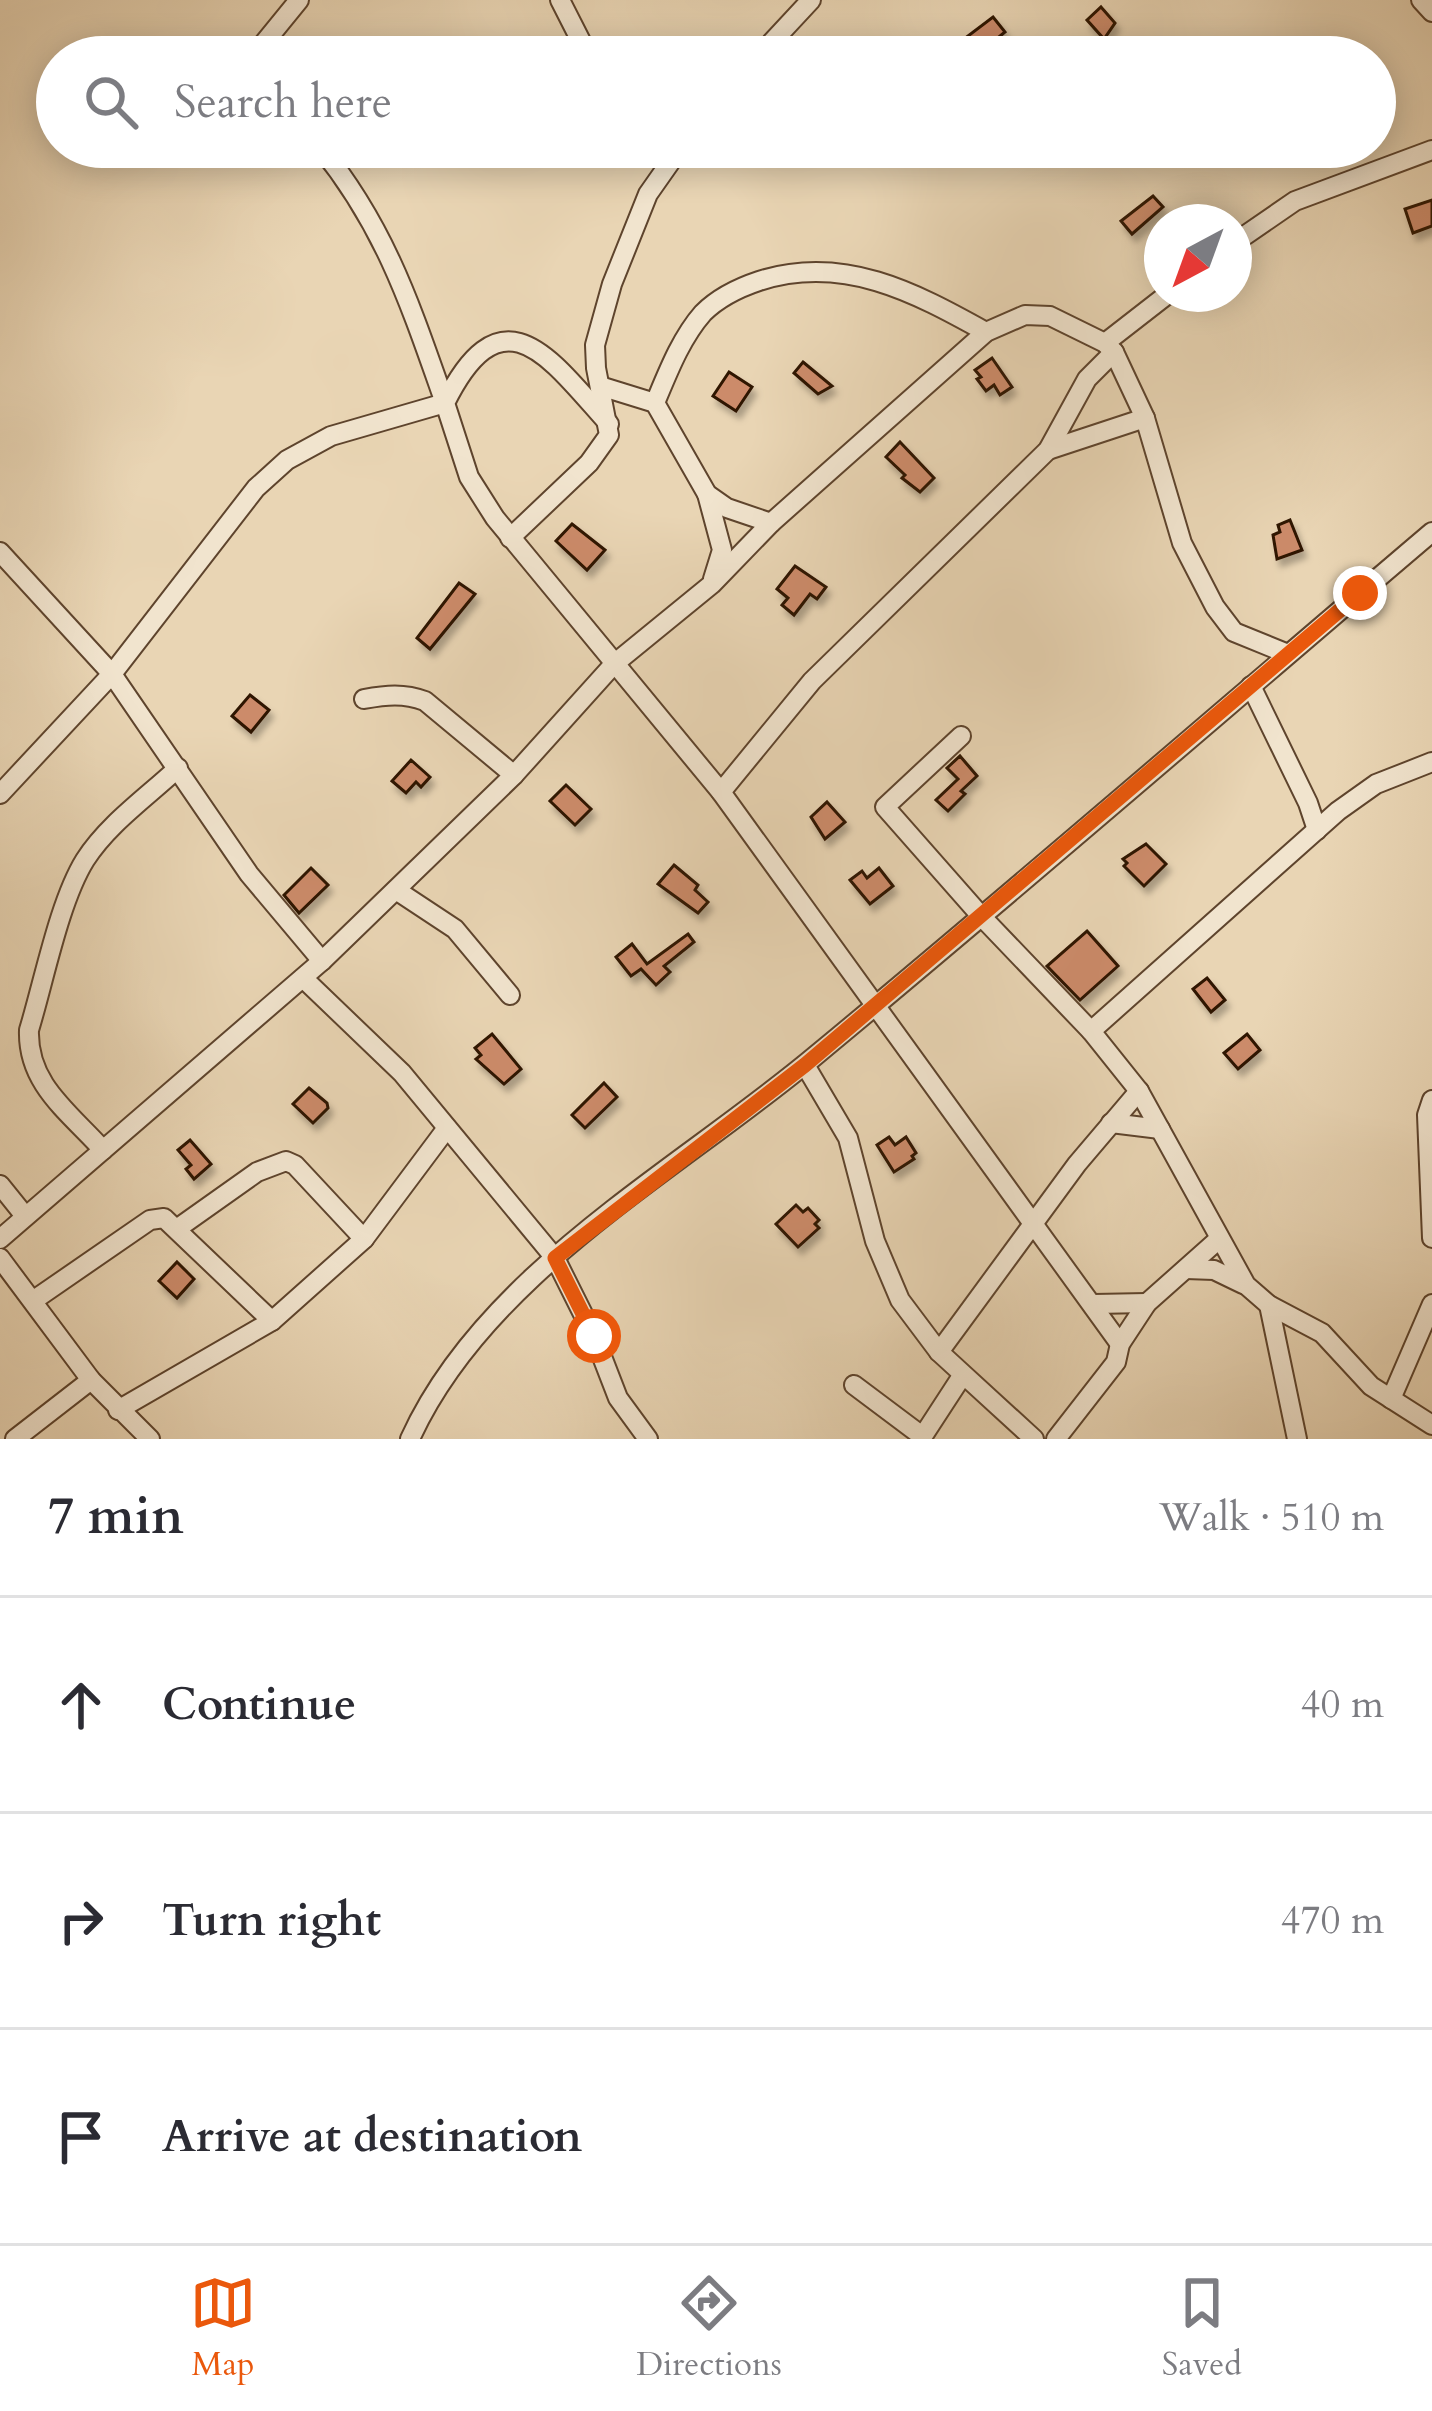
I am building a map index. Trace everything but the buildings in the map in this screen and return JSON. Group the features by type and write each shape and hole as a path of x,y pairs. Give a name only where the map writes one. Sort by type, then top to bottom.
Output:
{"street":[{"path":"270,36 299,0"},
{"path":"560,0 578,36"},
{"path":"778,36 811,0"},
{"path":"1421,0 1432,12"},
{"path":"1396,163 1432,150"},
{"path":"336,168 371,216 395,265 469,477 510,538 721,792 1120,1344"},
{"path":"510,538 589,463 609,435 595,345 612,284 647,194 665,168"},
{"path":"1252,231 1295,201 1384,168"},
{"path":"655,403 700,316 741,287 779,275 823,271 873,277 986,332"},
{"path":"721,792 812,681 1048,450 1109,347 1148,312"},
{"path":"0,1239 322,962 514,775 614,664 712,584 771,523 986,332 1024,315 1050,316 1109,347 1145,418 1183,543 1215,607 1234,632 1288,654"},
{"path":"0,794 112,674 256,488 287,460 331,436 446,403 458,378 484,350 506,339 515,339 556,366 609,424"},
{"path":"600,386 655,403 707,494 722,550 712,584"},
{"path":"1048,450 1145,418"},
{"path":"707,494 728,508 771,523"},
{"path":"410,1439 461,1352 555,1258 874,1008 1432,532"},
{"path":"0,552 112,674 249,874 322,962"},
{"path":"1251,686 1317,830"},
{"path":"364,699 410,695 425,701 514,775"},
{"path":"962,736 885,807 1091,1031 1139,1091 1246,1285"},
{"path":"1091,1031 1317,830 1376,784 1432,762"},
{"path":"103,1150 38,1078 28,1052 29,1030 70,893 84,862 109,830 178,768"},
{"path":"396,890 455,928 510,995"},
{"path":"303,978 402,1073 555,1258 618,1398 648,1439"},
{"path":"805,1065 848,1138 875,1241 900,1300 962,1376 1034,1439"},
{"path":"939,1352 1032,1224 1139,1091"},
{"path":"1432,1100 1427,1115 1432,1238"},
{"path":"1111,1124 1160,1129"},
{"path":"118,1410 272,1321 364,1239 447,1128"},
{"path":"178,1228 257,1172 286,1161 364,1239"},
{"path":"0,1185 25,1216"},
{"path":"34,1300 157,1217 178,1228 272,1321"},
{"path":"1056,1439 1116,1362 1120,1344 1147,1303 1219,1239"},
{"path":"0,1258 91,1381 151,1439"},
{"path":"1186,1268 1214,1270 1246,1285 1269,1305 1322,1333 1359,1375 1432,1425"},
{"path":"1094,1304 1147,1303"},
{"path":"1391,1399 1432,1304"},
{"path":"1269,1305 1297,1439"},
{"path":"854,1385 922,1437 962,1376"},
{"path":"15,1439 91,1381"}],"route":[{"path":"594,1336 555,1258 805,1065 1360,593"}]}
